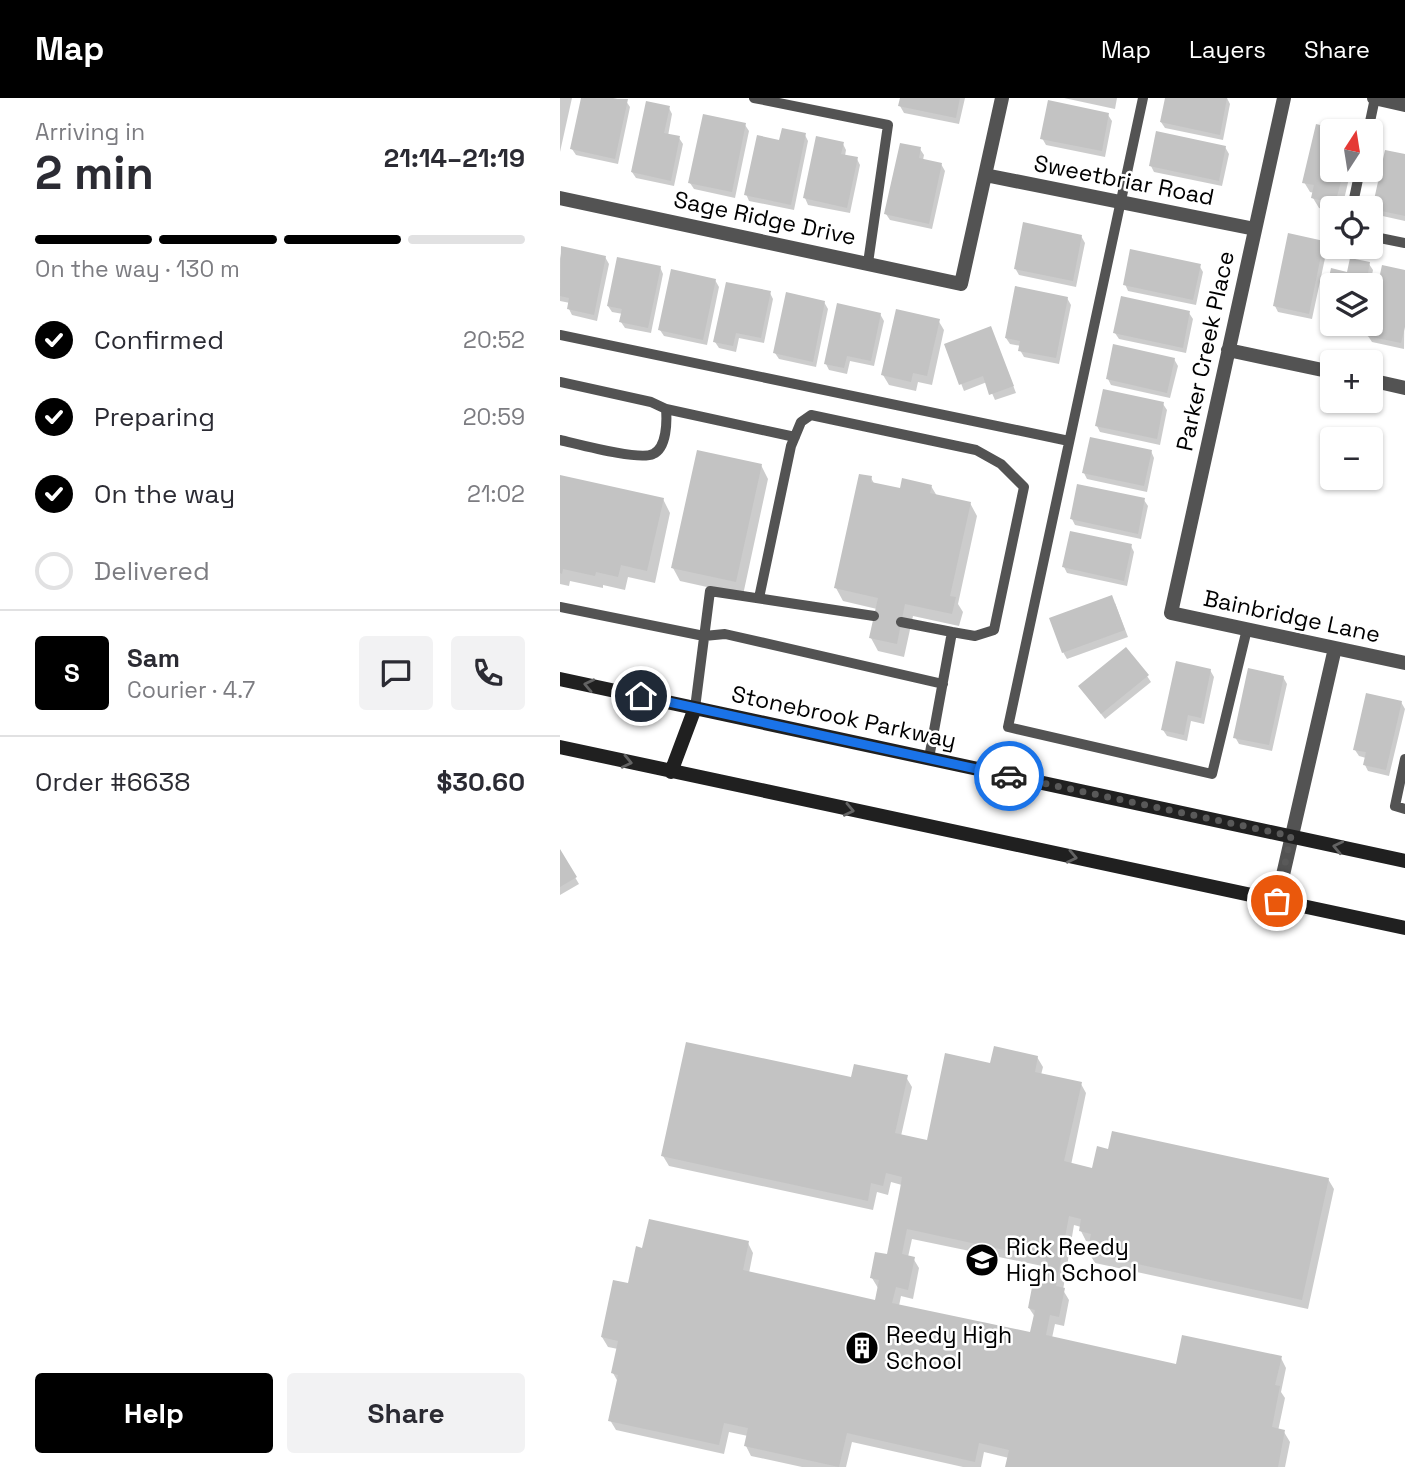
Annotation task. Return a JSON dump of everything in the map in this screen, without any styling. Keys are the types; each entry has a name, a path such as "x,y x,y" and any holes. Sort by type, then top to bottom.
{"main road":[{"name":"Stonebrook Parkway","path":"560,679 1405,861"},
{"path":"671,772 695,708"},
{"path":"560,747 1405,928"}],"street":[{"path":"985,175 1002,98"},
{"name":"Parker Creek Place","path":"1171,613 1284,98"},
{"path":"1374,98 1405,105"},
{"name":"Sage Ridge Drive","path":"561,202 961,284 985,175"},
{"name":"Sweetbriar Road","path":"985,175 1255,229"},
{"path":"1228,350 1320,369"},
{"path":"1383,383 1405,388"},
{"name":"Bainbridge Lane","path":"1171,613 1405,663"},
{"path":"1277,901 1335,648"}],"lane":[{"path":"754,98 888,125 868,263"},
{"path":"1143,98 1008,727 1212,774 1247,629"},
{"path":"1370,119 1374,98"},
{"path":"1383,239 1405,243"},
{"path":"560,335 1069,441"},
{"path":"560,382 651,402 666,409 795,437"},
{"path":"560,440 635,456 653,455 661,448 667,418 666,409"},
{"path":"759,598 791,446 801,422 811,415 976,450 1001,464 1024,487 994,630 975,636 901,622"},
{"path":"695,708 710,591 874,616"},
{"path":"560,607 704,636 725,634 943,684"},
{"path":"929,758 952,632"},
{"path":"1405,759 1395,806 1405,809"}],"building":[{"path":"581,98 628,99 615,159 570,149"},
{"path":"900,98 960,98 956,118 898,106"},
{"path":"1165,98 1227,98 1220,135 1160,122"},
{"path":"1048,100 1109,113 1102,151 1040,139"},
{"path":"646,101 670,106 664,133 680,136 671,181 631,172"},
{"path":"703,114 746,123 732,192 688,183"},
{"path":"1316,124 1320,125 1320,182 1341,182 1337,196 1320,196 1320,200 1311,198 1314,185 1302,183"},
{"path":"782,128 806,133 791,205 744,195 757,135 779,140"},
{"path":"1156,131 1226,146 1219,181 1149,166"},
{"path":"816,136 844,142 841,154 858,157 847,208 803,198"},
{"path":"900,143 921,147 919,158 942,163 929,224 884,214"},
{"path":"1385,150 1405,154 1405,216 1383,211 1383,196 1375,196 1378,182 1383,182"},
{"path":"1023,222 1082,235 1073,281 1014,269"},
{"path":"1288,233 1320,240 1320,259 1309,314 1273,306"},
{"path":"561,246 606,256 594,315 567,309 569,298 560,296"},
{"path":"1130,249 1201,264 1193,300 1123,285"},
{"path":"617,257 661,266 648,328 619,322 622,309 607,306"},
{"path":"1350,259 1370,262 1368,273 1330,273 1331,268 1347,272"},
{"path":"1382,265 1405,270 1405,327 1401,343 1367,336 1383,336 1383,273 1380,273"},
{"path":"671,269 716,279 703,340 658,330"},
{"path":"726,282 771,291 761,338 736,333 733,346 713,342"},
{"path":"1015,286 1068,297 1056,358 1018,351 1020,341 1005,338"},
{"path":"786,292 825,301 813,362 773,353"},
{"path":"1121,296 1190,311 1183,348 1113,333"},
{"path":"837,303 881,313 871,361 847,356 844,368 824,364"},
{"path":"896,309 940,319 927,376 913,373 911,382 881,375"},
{"path":"991,326 1014,386 989,395 983,376 959,385 944,344"},
{"path":"1113,344 1175,358 1167,393 1106,379"},
{"path":"1103,389 1164,402 1157,439 1095,426"},
{"path":"1090,437 1152,450 1144,486 1082,473"},
{"path":"697,450 762,464 736,582 671,568"},
{"path":"859,474 872,476 871,482 900,488 902,478 932,485 930,493 971,502 950,596 956,597 952,614 905,604 897,644 869,638 878,598 834,588"},
{"path":"560,475 664,498 647,571 621,565 618,577 596,572 595,576 563,569 562,574 560,573"},
{"path":"1077,484 1145,498 1138,534 1070,519"},
{"path":"1070,531 1132,544 1124,581 1062,567"},
{"path":"1112,595 1125,630 1062,653 1049,618"},
{"path":"1126,647 1149,675 1101,714 1078,686"},
{"path":"1176,661 1211,669 1201,718 1188,715 1184,735 1161,730"},
{"path":"1248,668 1284,676 1269,745 1233,738"},
{"path":"1366,693 1402,701 1386,770 1363,765 1366,752 1353,750"},
{"path":"560,849 577,877 560,887"},
{"path":"686,1042 851,1077 854,1064 908,1075 895,1133 927,1140 945,1053 990,1063 994,1046 1038,1056 1035,1072 1082,1082 1064,1161 1092,1168 1097,1146 1108,1149 1112,1131 1329,1178 1302,1300 1087,1253 1091,1234 1079,1231 1081,1219 1069,1216 1056,1286 1065,1288 1059,1317 1050,1315 1046,1335 1176,1364 1182,1335 1282,1356 1275,1385 1280,1386 1272,1427 1285,1430 1278,1467 1005,1467 1009,1450 979,1443 975,1462 847,1433 839,1467 744,1446 748,1428 724,1423 719,1445 608,1421 618,1375 611,1373 618,1341 601,1337 613,1280 628,1283 636,1246 642,1248 649,1219 749,1241 743,1270 875,1300 879,1280 870,1278 875,1252 887,1254 902,1177 886,1173 883,1186 871,1183 868,1201 661,1156","holes":["907,1229 1046,1259 1042,1284 1033,1282 1028,1308 1035,1310 1030,1332 892,1303 896,1287 908,1290 915,1257 902,1254"]}],"way so far":[{"path":"1009,776 1291,836 1277,901"}],"place":[{"name":"Rick Reedy High School","path":"982,1260"},
{"name":"Reedy High School","path":"862,1348"}],"route":[{"path":"641,696 1009,776"}]}
